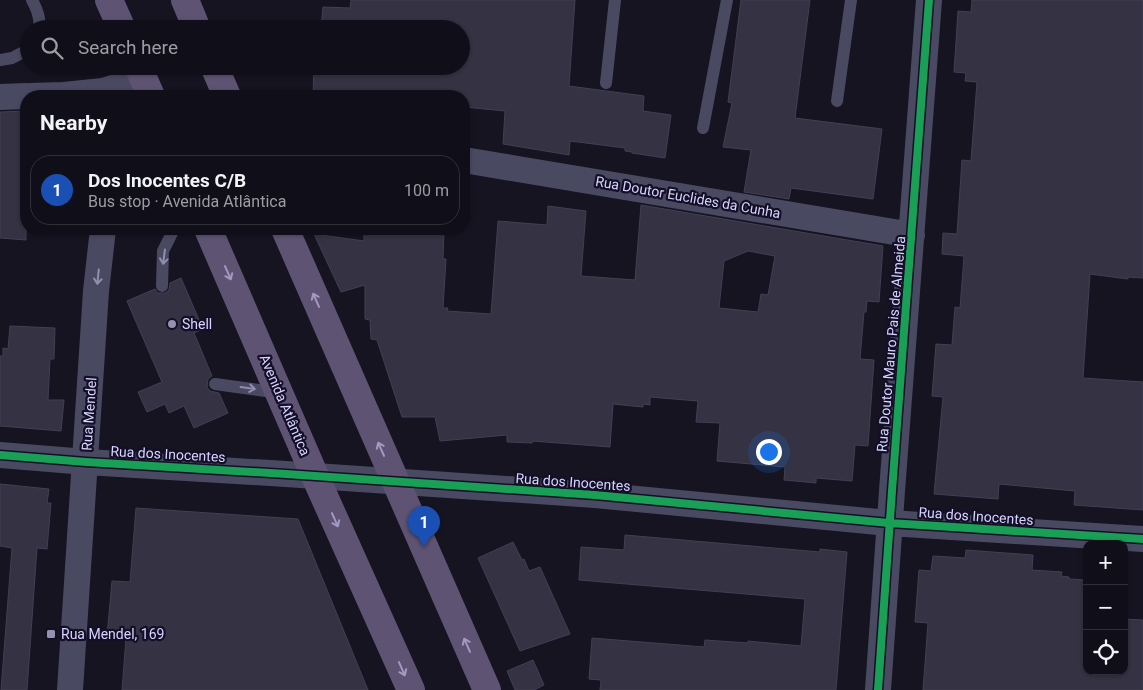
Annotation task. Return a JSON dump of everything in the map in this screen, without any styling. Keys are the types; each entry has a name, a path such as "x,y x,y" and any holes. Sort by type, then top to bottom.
{"main road":[{"path":"109,0 118,20"},
{"path":"185,0 193,20"},
{"path":"218,75 224,90"},
{"name":"Avenida Atlântica","path":"211,235 411,690"},
{"path":"288,235 487,690"}],"street":[{"name":"Rua Doutor Mauro Pais de Almeida","path":"878,690 929,0"},
{"path":"106,90 116,86 145,85"},
{"path":"0,98 20,97"},
{"name":"Rua Doutor Euclides da Cunha","path":"470,161 912,235"},
{"name":"Rua Mendel","path":"70,690 96,291 101,235"},
{"name":"Rua dos Inocentes","path":"0,455 595,495 889,523 1143,539"}],"lane":[{"path":"32,0 39,20"},
{"path":"606,82 615,0"},
{"path":"703,128 727,0"},
{"path":"837,101 850,0"},
{"path":"0,60 12,58 20,54"},
{"path":"162,286 163,252 171,235"},
{"path":"215,384 280,392"}],"building":[{"path":"351,0 575,0 569,86 644,96 643,111 671,115 665,158 632,153 625,151 625,148 570,141 569,155 503,144 505,111 470,108 470,90 313,90 314,75 470,75 470,20 322,20 323,7 350,8"},
{"path":"741,0 810,0 795,118 882,129 873,199 791,188 789,199 744,192 751,150 723,147 732,103 728,102"},
{"path":"972,0 1143,0 1143,278 1128,277 1128,279 1090,274 1083,378 1143,382 1143,510 1074,505 1075,491 999,484 998,499 934,494 943,397 932,396 936,344 952,345 955,307 960,308 964,256 942,254 943,233 957,234 962,160 971,161 977,82 965,81 966,73 954,72 958,11 971,12"},
{"path":"20,111 20,235 26,235 26,240 0,238 0,112"},
{"path":"641,205 883,246 879,302 867,301 866,312 864,312 860,359 874,360 868,446 855,445 852,481 816,478 816,483 784,480 785,467 717,461 720,423 696,422 698,401 650,397 650,405 643,404 643,407 613,404 610,447 533,441 532,443 507,442 507,435 440,441 435,417 402,417 377,340 371,339 370,320 365,319 365,285 341,292 314,235 364,241 364,235 444,235 443,259 446,259 443,308 448,308 447,311 491,314 498,221 547,225 548,206 586,211 581,276 635,280","holes":["748,251 775,256 768,295 761,294 758,312 719,308 724,261"]},
{"path":"181,278 203,329 194,333 212,376 208,379 207,387 210,391 219,393 228,413 194,428 184,406 169,413 165,404 147,412 138,392 162,382 127,301 155,289 158,293 165,293 169,290 170,283"},
{"path":"10,326 55,328 54,359 50,359 48,400 64,400 61,431 0,426 0,356 3,356 3,348 8,349"},
{"path":"0,484 49,489 47,503 51,503 47,549 37,548 27,690 1,690 12,548 0,546"},
{"path":"136,508 298,519 368,690 122,690 126,638 107,636 112,581 130,582"},
{"path":"625,535 820,552 820,549 847,552 836,690 600,690 601,680 589,679 592,638 704,647 705,640 748,643 748,641 801,646 805,599 579,580 581,547 624,550"},
{"path":"513,542 529,571 540,567 570,634 520,651 478,558"},
{"path":"966,550 1033,555 1032,570 1062,572 1061,576 1069,577 1069,579 1083,580 1083,675 1128,675 1128,619 1143,620 1143,690 923,690 928,623 915,622 919,570 931,571 933,556 965,558"},
{"path":"533,660 544,685 534,690 515,690 507,671"}],"cycle path":[{"path":"878,690 929,0"},
{"path":"0,455 595,495 889,523 1143,539"}],"place":[{"name":"Shell","path":"172,324"},
{"name":"Dos Inocentes C/B","path":"424,547"},
{"name":"Rua Mendel, 169","path":"51,634"}]}
